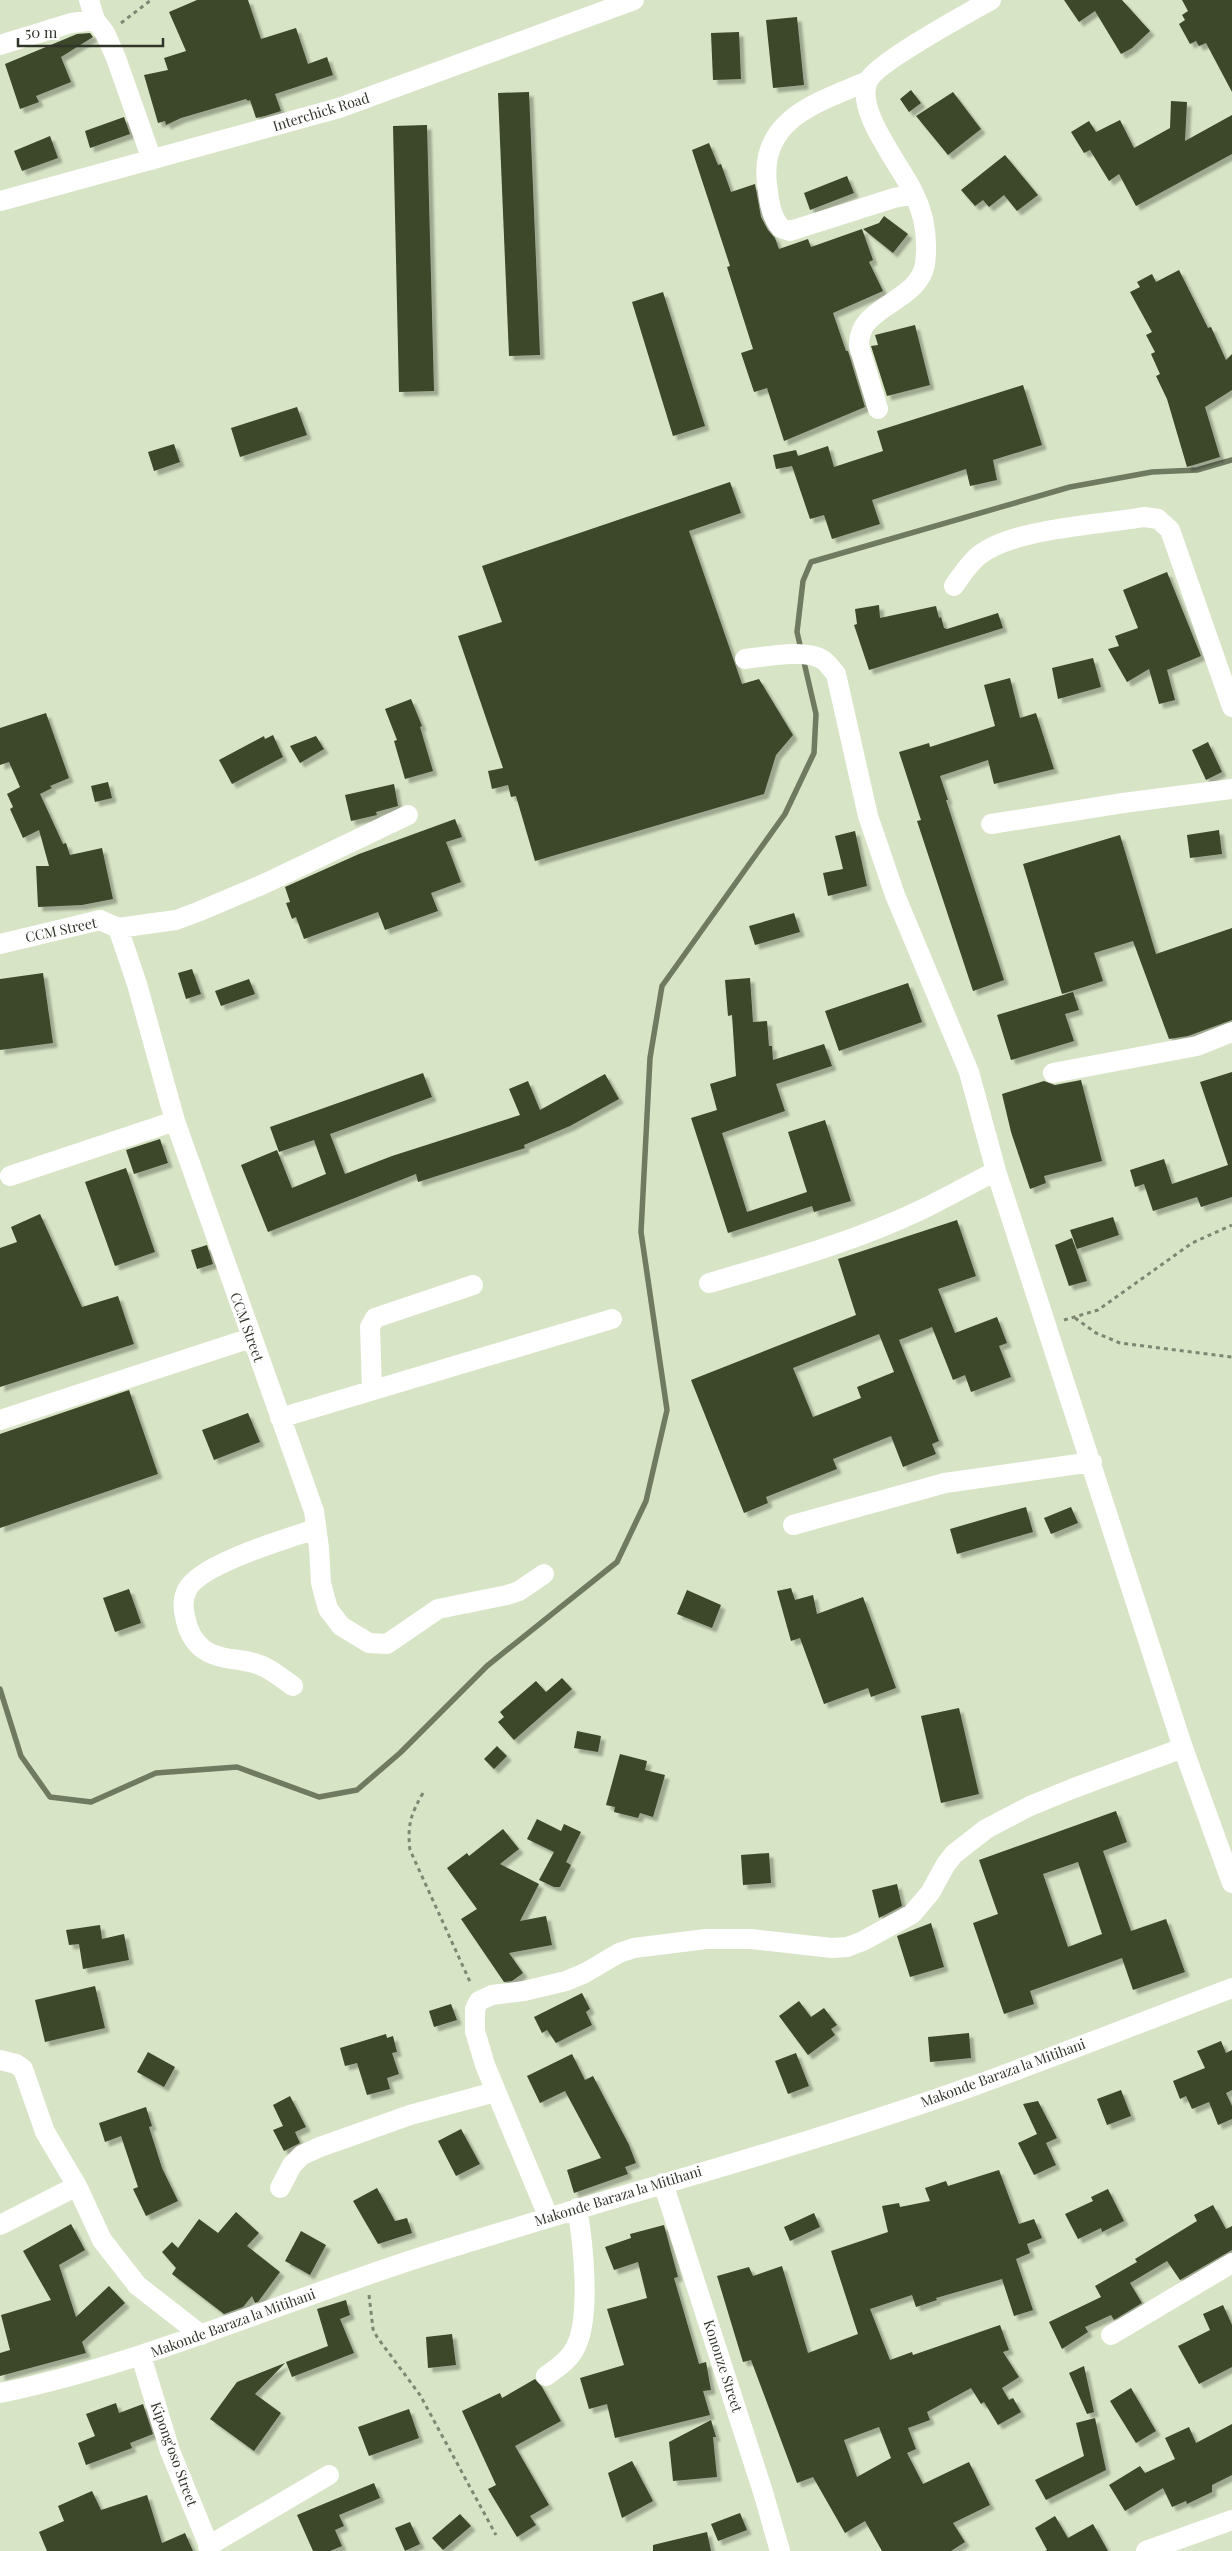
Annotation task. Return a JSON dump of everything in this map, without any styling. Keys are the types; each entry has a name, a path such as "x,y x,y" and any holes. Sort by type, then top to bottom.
{"street":[{"path":"89,0 152,160"},
{"name":"Interchick Road","path":"0,201 339,108 634,0"},
{"path":"914,194 894,198 790,231 781,228 772,212 765,167 769,147 782,126 810,106 868,81 882,65 991,0"},
{"path":"0,45 71,23 100,26"},
{"path":"868,81 865,96 871,117 914,194 922,214 927,247 924,268 916,282 862,326 858,336 859,346 878,410"},
{"path":"954,586 976,558 998,544 1030,534 1144,516 1158,519 1170,530 1232,707"},
{"path":"745,659 801,655 822,659 836,674 868,816 895,895 969,1072 996,1171 1092,1462 1183,1748 1232,1883"},
{"path":"991,824 1123,803 1232,789"},
{"path":"118,928 168,921 200,911 266,883 408,815"},
{"name":"CCM Street","path":"0,944 100,920 118,928 137,984 175,1121 314,1511 321,1583 328,1609 342,1626 369,1644 388,1644 438,1609 507,1595 518,1591 544,1574"},
{"path":"1053,1073 1197,1046 1232,1032"},
{"path":"10,1176 175,1121"},
{"path":"709,1283 782,1262 843,1241 924,1208 996,1171"},
{"path":"372,1390 370,1327 375,1318 474,1285"},
{"path":"280,1418 612,1319"},
{"path":"0,1420 251,1338"},
{"path":"793,1525 945,1483 1092,1462"},
{"path":"293,1686 269,1668 252,1662 216,1656 202,1648 188,1629 183,1607 187,1590 198,1577 220,1564 316,1529"},
{"path":"548,2216 495,2092 475,2031 475,2010 479,2001 492,1995 524,1991 566,1981 585,1973 619,1953 634,1948 706,1940 751,1940 832,1948 847,1947 863,1941 912,1914 930,1894 946,1864 954,1854 986,1828 1074,1788 1183,1748"},
{"name":"Makonde Baraza la Mitihani","path":"0,2393 141,2356 366,2274 548,2216 663,2183 975,2086 1232,1988"},
{"path":"0,2060 16,2064 22,2069 45,2132 77,2186 102,2240 137,2285 201,2335"},
{"path":"280,2188 292,2165 302,2155 410,2115 495,2092"},
{"name":"Kononze Street","path":"663,2183 763,2492 780,2551"},
{"path":"0,2225 77,2186"},
{"path":"546,2376 563,2363 574,2350 580,2334 584,2267 577,2208"},
{"path":"1111,2335 1232,2263"},
{"name":"Kipong'oso Street","path":"141,2356 170,2451 209,2549"},
{"path":"209,2549 329,2475"},
{"path":"1146,2551 1232,2520"}],"path":[{"path":"100,26 152,0"},
{"path":"1046,1324 1098,1310 1192,1243 1232,1225"},
{"path":"1075,1317 1096,1333 1120,1343 1232,1358"},
{"path":"423,1793 411,1814 408,1835 410,1850 427,1891 479,2001"},
{"path":"366,2274 373,2328 420,2395 496,2535"}],"building":[{"path":"197,0 248,0 261,39 296,28 308,64 327,57 333,75 275,94 281,111 265,116 256,118 250,100 246,99 181,118 166,125 165,121 158,123 144,75 168,70 164,58 186,51 169,12"},
{"path":"1064,0 1122,0 1150,31 1132,48 1121,54 1095,11 1079,22"},
{"path":"1182,0 1232,0 1232,92 1206,43 1199,46 1196,41 1190,44 1179,24 1185,20 1182,15 1188,11"},
{"path":"797,17 804,85 773,88 766,20"},
{"path":"739,32 741,79 713,80 711,33"},
{"path":"90,33 93,37 61,57 71,82 36,96 39,102 20,109 5,64 77,34"},
{"path":"911,90 921,103 909,112 900,99"},
{"path":"529,92 540,355 509,356 498,93"},
{"path":"953,92 981,129 948,155 916,116"},
{"path":"1171,101 1187,102 1185,141 1232,115 1232,154 1136,206 1119,174 1109,181 1090,150 1084,153 1071,132 1089,121 1096,132 1120,120 1134,148 1170,128"},
{"path":"124,117 130,134 90,148 85,131"},
{"path":"427,125 434,391 399,392 393,126"},
{"path":"50,136 58,158 22,171 14,151"},
{"path":"709,143 718,165 721,164 731,192 755,184 761,217 775,238 779,249 808,239 811,247 862,229 873,260 869,262 883,291 833,313 846,351 848,351 865,407 784,441 767,388 754,392 741,353 753,349 727,267 730,266 692,150"},
{"path":"1005,155 1038,195 1017,211 1004,195 989,207 983,200 975,206 961,190"},
{"path":"847,176 854,193 810,210 804,193"},
{"path":"884,216 908,234 893,253 863,229 879,223"},
{"path":"1179,270 1208,328 1211,327 1226,360 1232,354 1232,390 1205,407 1220,457 1187,467 1167,399 1156,376 1160,374 1151,354 1155,352 1146,335 1152,332 1130,292 1140,287 1137,282 1152,274 1156,282"},
{"path":"663,292 705,426 673,436 632,302"},
{"path":"915,325 930,385 887,396 871,346 878,345 875,335"},
{"path":"1023,385 1042,445 993,460 997,480 970,486 966,469 872,500 880,524 832,539 824,515 810,519 792,466 776,469 773,455 796,450 798,456 828,446 834,467 883,451 877,431"},
{"path":"297,407 307,435 240,457 231,428"},
{"path":"174,444 180,462 154,471 148,452"},
{"path":"730,482 741,513 689,531 742,684 759,679 793,735 776,755 764,794 535,861 516,796 511,797 508,785 492,789 488,771 503,768 458,636 502,622 482,566"},
{"path":"1167,572 1201,656 1167,670 1175,700 1159,704 1149,669 1127,682 1108,649 1119,646 1115,636 1138,628 1123,590"},
{"path":"879,605 880,618 936,606 939,618 941,617 944,628 947,629 998,613 1003,628 869,670 854,625 857,624 855,609"},
{"path":"1093,658 1101,687 1058,699 1052,668"},
{"path":"1010,678 1020,718 1036,713 1054,769 994,784 988,760 940,776 1004,980 973,991 917,821 921,820 899,752 929,743 930,747 995,726 984,685"},
{"path":"411,699 422,726 420,727 433,771 405,779 394,741 397,740 385,709"},
{"path":"46,713 69,778 50,786 52,788 40,794 63,844 66,843 70,855 102,848 113,899 82,905 38,907 36,866 49,866 39,830 23,838 10,809 13,807 7,794 20,787 9,762 0,765 0,728"},
{"path":"273,735 283,757 232,784 219,760 264,736 265,739"},
{"path":"316,736 324,749 300,763 290,746"},
{"path":"1208,742 1222,772 1206,780 1192,750"},
{"path":"108,782 112,798 95,802 91,786"},
{"path":"394,784 398,806 376,812 377,815 351,821 345,795"},
{"path":"455,819 462,837 446,842 461,882 431,893 438,911 385,930 378,912 304,939 296,917 292,919 286,903 290,902 285,887 359,854"},
{"path":"1219,830 1222,854 1190,858 1187,835"},
{"path":"855,831 867,886 828,896 823,873 843,869 835,836"},
{"path":"1120,835 1156,954 1232,928 1232,1020 1188,1036 1169,1039 1133,941 1094,953 1103,981 1062,994 1023,864"},
{"path":"794,913 800,932 755,945 749,926"},
{"path":"192,969 201,994 186,999 178,973"},
{"path":"43,973 53,1043 0,1050 0,979"},
{"path":"750,978 753,1022 767,1021 769,1046 772,1046 773,1060 824,1044 832,1066 776,1084 785,1111 722,1133 747,1212 807,1192 788,1132 825,1120 851,1201 814,1212 812,1206 728,1233 691,1118 717,1110 710,1084 736,1076 732,1015 728,1016 725,980"},
{"path":"249,979 255,994 221,1006 215,991"},
{"path":"908,983 922,1022 839,1051 825,1011"},
{"path":"1073,992 1079,1010 1065,1014 1074,1041 1011,1060 997,1015"},
{"path":"1232,1072 1232,1197 1201,1207 1197,1197 1153,1211 1144,1184 1135,1187 1130,1170 1164,1159 1172,1184 1228,1165 1200,1082"},
{"path":"423,1073 432,1097 330,1134 345,1174 392,1156 520,1115 509,1089 528,1081 540,1110 605,1074 619,1099 570,1126 524,1145 525,1148 418,1182 416,1174 268,1232 241,1165 277,1150 292,1188 326,1174 314,1140 279,1152 270,1127"},
{"path":"1081,1080 1102,1161 1044,1176 1046,1183 1030,1189 1011,1132 1002,1094 1044,1081 1055,1085"},
{"path":"160,1139 168,1163 134,1174 126,1150"},
{"path":"126,1168 155,1252 115,1266 85,1182"},
{"path":"40,1214 82,1307 118,1296 134,1344 0,1387 0,1248 17,1242 11,1227"},
{"path":"1113,1217 1119,1235 1077,1249 1070,1230"},
{"path":"957,1220 976,1276 938,1289 955,1333 997,1317 1007,1343 999,1346 1011,1377 971,1392 965,1375 953,1380 932,1327 899,1340 939,1441 932,1444 936,1454 903,1467 891,1436 833,1459 837,1469 766,1497 768,1503 744,1513 691,1380 856,1315 838,1259","holes":["879,1334 894,1372 857,1387 861,1398 813,1417 793,1368"]},
{"path":"1072,1238 1087,1281 1069,1286 1055,1245"},
{"path":"207,1245 213,1264 197,1269 191,1250"},
{"path":"129,1390 158,1474 0,1528 0,1434"},
{"path":"248,1413 260,1442 214,1460 202,1430"},
{"path":"1026,1507 1033,1532 957,1554 950,1529"},
{"path":"1071,1507 1078,1523 1051,1534 1044,1518"},
{"path":"791,1588 795,1600 813,1595 817,1614 863,1597 896,1688 871,1697 868,1688 824,1704 800,1638 791,1641 777,1591"},
{"path":"129,1589 141,1623 115,1632 103,1598"},
{"path":"687,1590 721,1605 712,1628 677,1614"},
{"path":"562,1678 572,1689 514,1740 498,1722 504,1717 500,1712 536,1681 546,1692"},
{"path":"959,1708 979,1794 941,1803 921,1716"},
{"path":"577,1731 601,1736 598,1752 574,1748"},
{"path":"497,1746 507,1756 494,1769 484,1759"},
{"path":"620,1754 647,1761 645,1770 665,1775 653,1817 640,1813 638,1818 614,1812 615,1807 606,1805"},
{"path":"1116,1811 1127,1842 1103,1851 1131,1931 1166,1919 1185,1972 1133,1990 1122,1958 1030,1991 1034,2004 1004,2014 973,1923 998,1914 979,1860","holes":["1078,1862 1102,1934 1068,1947 1043,1874"]},
{"path":"537,1819 561,1831 564,1824 581,1832 566,1862 571,1865 560,1887 554,1887 539,1880 554,1852 527,1839"},
{"path":"503,1829 519,1849 500,1864 539,1884 520,1921 546,1916 552,1945 509,1953 523,1973 512,1981 504,1982 461,1919 477,1909 447,1868 467,1853 469,1856"},
{"path":"769,1853 771,1883 743,1885 741,1855"},
{"path":"897,1884 902,1906 879,1918 872,1890"},
{"path":"931,1923 944,1967 910,1977 897,1936"},
{"path":"100,1925 102,1939 124,1934 129,1960 83,1969 79,1944 69,1945 66,1930"},
{"path":"95,1986 105,2028 45,2042 35,2000"},
{"path":"582,1993 590,2009 586,2012 592,2025 556,2043 547,2030 542,2033 534,2017"},
{"path":"799,2001 811,2017 824,2008 837,2025 831,2029 835,2035 808,2055 779,2016"},
{"path":"451,2004 457,2020 434,2027 429,2011"},
{"path":"969,2033 971,2058 930,2062 928,2037"},
{"path":"386,2034 387,2038 393,2036 397,2052 392,2053 399,2074 387,2078 390,2089 367,2095 357,2063 345,2066 340,2048"},
{"path":"1221,2041 1226,2053 1232,2050 1232,2090 1226,2093 1232,2106 1232,2119 1218,2125 1209,2102 1192,2109 1186,2096 1180,2099 1173,2081 1205,2068 1197,2051"},
{"path":"148,2052 175,2067 164,2087 137,2072"},
{"path":"796,2053 809,2086 788,2094 775,2061"},
{"path":"572,2054 585,2080 593,2076 629,2145 636,2163 625,2167 628,2174 574,2193 567,2170 601,2158 565,2091 540,2103 527,2076"},
{"path":"1121,2090 1131,2116 1107,2125 1097,2099"},
{"path":"290,2096 306,2127 295,2132 300,2143 284,2151 273,2130 283,2126 273,2105"},
{"path":"1038,2101 1057,2138 1046,2143 1056,2165 1034,2175 1018,2143 1037,2134 1023,2104"},
{"path":"146,2107 152,2126 149,2127 162,2168 178,2201 146,2216 133,2189 138,2187 121,2136 105,2142 99,2123"},
{"path":"461,2129 480,2164 456,2176 438,2141"},
{"path":"999,2170 1019,2224 1034,2219 1042,2238 1027,2244 1030,2253 1016,2259 1033,2310 1014,2316 1002,2279 936,2298 937,2300 916,2307 912,2295 870,2309 890,2360 912,2352 913,2355 1000,2325 1009,2350 1003,2352 1019,2377 1002,2388 1009,2400 1013,2398 1021,2412 998,2425 984,2402 981,2404 971,2388 927,2412 930,2420 908,2428 916,2449 907,2453 923,2484 969,2462 990,2505 953,2523 965,2542 951,2551 882,2551 865,2521 845,2533 813,2477 797,2483 751,2360 743,2362 717,2276 749,2267 753,2276 782,2266 808,2353 858,2334 831,2251 888,2232 882,2206 899,2203 900,2207 930,2201 925,2188 946,2181 948,2186","holes":["879,2427 891,2458 857,2477 844,2440"]},
{"path":"377,2188 395,2221 407,2218 412,2233 378,2244 353,2201"},
{"path":"1108,2189 1124,2221 1102,2232 1101,2228 1078,2239 1065,2214 1093,2201 1091,2197"},
{"path":"1213,2205 1226,2229 1232,2226 1232,2250 1180,2280 1167,2261 1130,2283 1142,2303 1114,2320 1111,2315 1085,2327 1088,2332 1062,2349 1049,2322 1101,2297 1095,2286 1137,2262 1135,2259 1197,2221 1194,2215"},
{"path":"236,2212 259,2233 247,2246 280,2272 258,2302 255,2303 252,2296 243,2307 224,2314 172,2274 176,2268 162,2252 172,2242 178,2248 199,2219 218,2233"},
{"path":"814,2213 820,2227 790,2241 784,2227"},
{"path":"71,2224 85,2250 59,2265 76,2317 109,2286 125,2303 82,2342 86,2353 0,2376 0,2353 10,2350 1,2315 51,2300 23,2251"},
{"path":"664,2225 678,2277 674,2278 699,2364 706,2362 711,2390 703,2391 710,2415 615,2438 607,2404 589,2409 580,2378 624,2365 607,2309 647,2298 638,2262 614,2270 605,2247 631,2238 630,2234"},
{"path":"301,2231 326,2245 310,2275 285,2261"},
{"path":"346,2300 350,2315 340,2319 354,2353 292,2377 286,2362 328,2346 317,2309"},
{"path":"1223,2305 1232,2325 1232,2367 1199,2384 1178,2346 1210,2330 1203,2314"},
{"path":"452,2334 456,2365 428,2368 426,2337"},
{"path":"285,2363 255,2394 281,2413 254,2451 210,2419 237,2382"},
{"path":"1084,2366 1094,2412 1087,2414 1069,2373"},
{"path":"535,2379 542,2387 561,2421 515,2446 549,2505 530,2516 536,2525 517,2537 488,2489 496,2485 462,2411 500,2393 502,2398"},
{"path":"1131,2388 1156,2431 1136,2443 1110,2401"},
{"path":"116,2403 119,2413 143,2404 153,2434 130,2443 132,2448 86,2465 78,2443 95,2436 86,2414"},
{"path":"409,2409 419,2438 369,2456 358,2427"},
{"path":"1095,2418 1106,2470 1046,2500 1035,2480 1084,2456 1076,2423"},
{"path":"711,2420 716,2437 713,2437 717,2477 673,2481 669,2442"},
{"path":"1232,2424 1232,2475 1212,2485 1212,2492 1187,2504 1186,2501 1172,2507 1163,2488 1125,2511 1109,2485 1140,2466 1145,2473 1175,2459 1165,2438 1189,2427 1196,2443"},
{"path":"632,2461 653,2501 622,2518 608,2473"},
{"path":"374,2483 380,2498 339,2515 344,2526 335,2530 342,2546 330,2551 313,2551 297,2515"},
{"path":"92,2491 101,2510 147,2495 162,2543 185,2533 193,2551 47,2551 39,2532 64,2521 58,2506"},
{"path":"740,2513 747,2530 718,2541 711,2524"},
{"path":"460,2514 471,2526 443,2550 432,2538"},
{"path":"1055,2516 1068,2538 1093,2524 1108,2551 1045,2551 1047,2550 1035,2528"},
{"path":"410,2522 420,2544 405,2551 395,2528"},
{"path":"707,2532 711,2551 653,2551 653,2545"}],"waterway":[{"path":"0,1689 21,1756 50,1797 91,1802 156,1773 237,1767 319,1797 357,1790 400,1753 487,1666 617,1562 646,1501 667,1410 641,1232 650,1058 662,986 785,814 814,753 816,714 797,632 803,581 811,562 1070,487 1152,472 1197,470 1232,460"}]}
